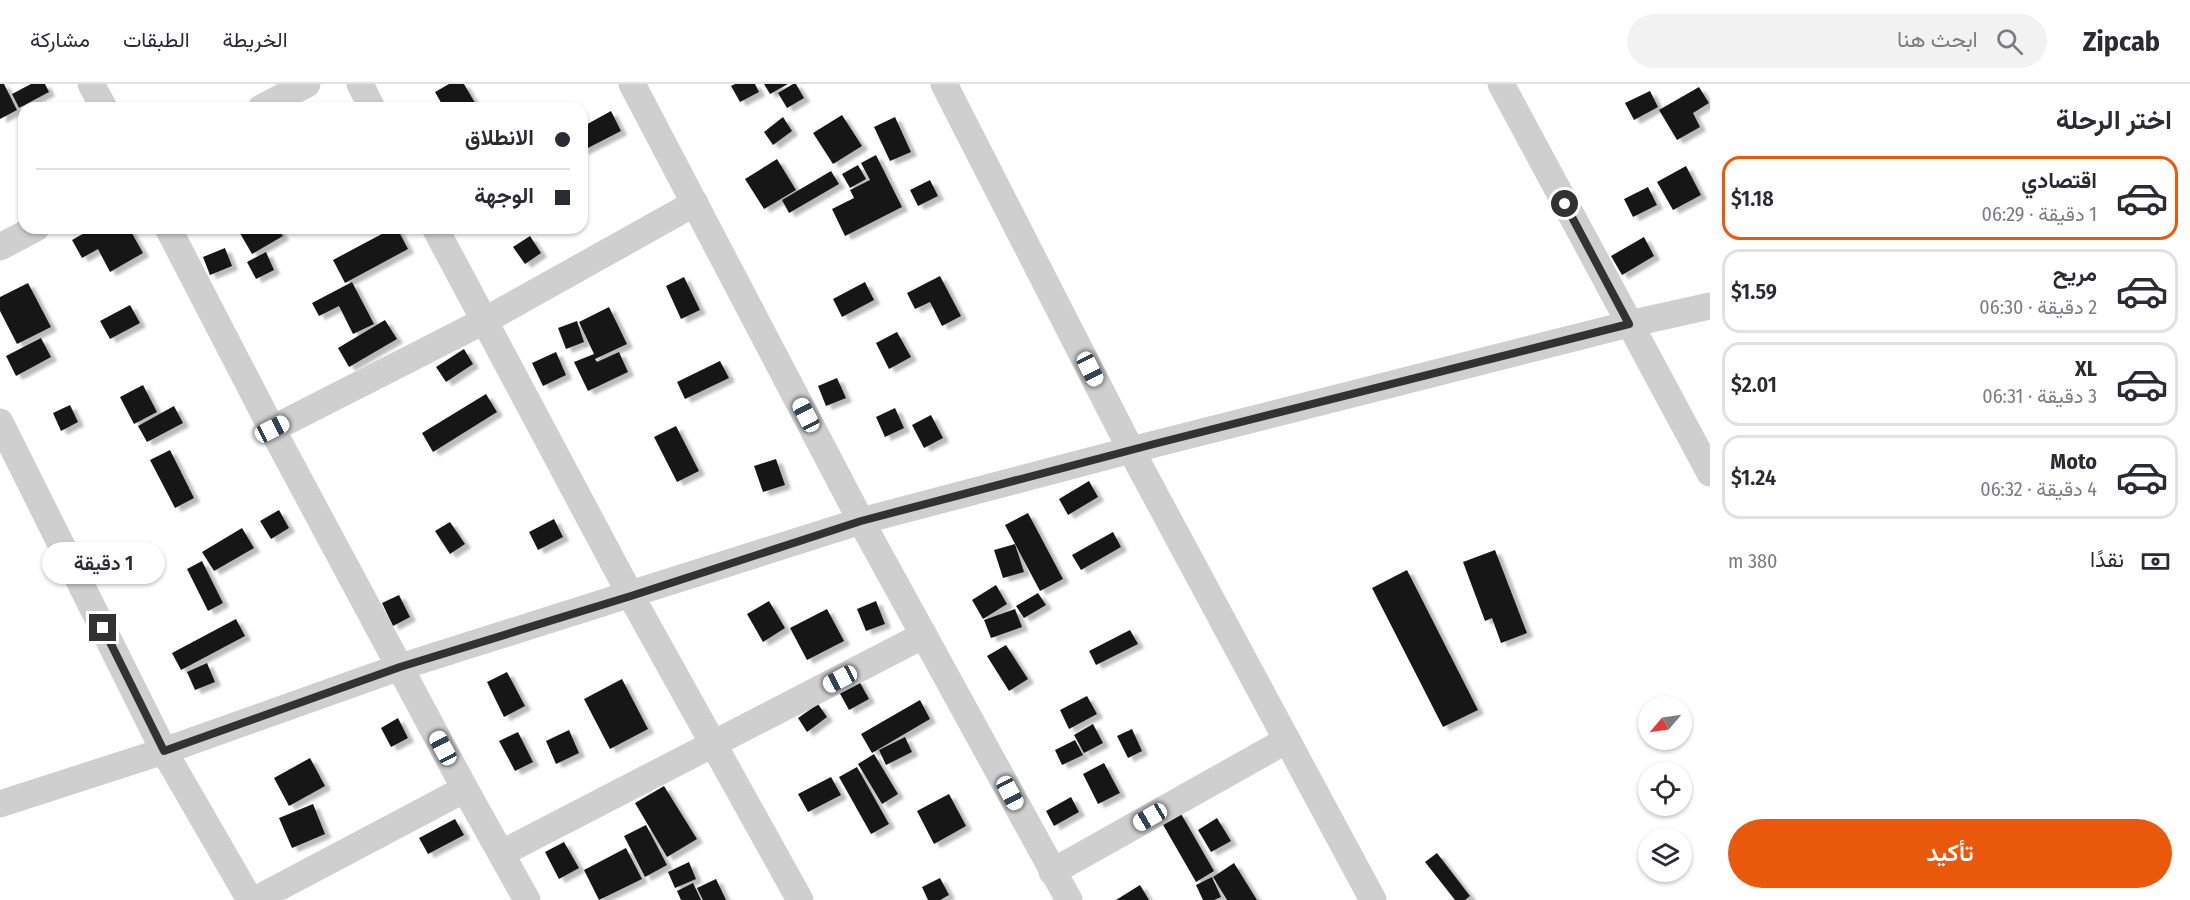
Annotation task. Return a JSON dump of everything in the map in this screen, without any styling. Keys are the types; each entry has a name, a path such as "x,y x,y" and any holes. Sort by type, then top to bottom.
{"street":[{"path":"91,84 101,102"},
{"path":"272,102 307,84"},
{"path":"360,84 369,102"},
{"path":"632,84 861,521 1069,900"},
{"path":"944,84 1131,450 1373,900"},
{"path":"1501,84 1710,473"},
{"path":"272,429 484,321 695,203"},
{"path":"0,247 25,234"},
{"path":"171,234 272,429 527,900"},
{"path":"438,234 631,596 800,900"},
{"path":"0,804 164,751 400,667 631,596 861,521 1131,450 1629,324 1710,306"},
{"path":"0,422 164,751 250,900"},
{"path":"502,853 924,634"},
{"path":"1052,872 1287,740"},
{"path":"255,900 465,789"}],"building":[{"path":"0,84 4,84 17,110 0,119"},
{"path":"31,84 45,84 49,92 30,102 18,102 18,106 12,94"},
{"path":"449,84 464,84 474,102 441,102 435,92"},
{"path":"755,84 759,92 740,102 731,86"},
{"path":"764,84 788,84 770,94"},
{"path":"796,84 804,98 787,108 778,93"},
{"path":"1699,87 1709,103 1693,113 1700,127 1677,140 1659,110"},
{"path":"1650,91 1658,107 1634,120 1625,103"},
{"path":"611,111 621,131 588,148 588,124"},
{"path":"842,115 862,146 833,164 813,133"},
{"path":"783,117 792,131 773,145 764,132"},
{"path":"895,117 911,152 890,161 874,127"},
{"path":"876,155 902,207 845,236 832,209 854,198 850,190 870,180 861,163"},
{"path":"777,159 796,190 764,209 745,179"},
{"path":"858,165 866,179 850,188 842,174"},
{"path":"1686,166 1701,195 1673,210 1657,182"},
{"path":"831,171 839,184 789,213 782,200"},
{"path":"930,180 938,196 918,206 910,190"},
{"path":"1648,187 1657,205 1633,217 1624,199"},
{"path":"82,234 132,234 143,253 110,272 98,249 82,258 72,240"},
{"path":"240,234 282,234 283,236 252,254"},
{"path":"382,234 400,234 408,249 345,283 333,260"},
{"path":"530,236 541,253 525,264 513,247"},
{"path":"1644,237 1654,256 1622,275 1611,256"},
{"path":"225,248 232,266 210,275 203,257"},
{"path":"266,252 274,270 256,279 247,262"},
{"path":"940,276 961,316 942,326 930,302 915,309 907,293"},
{"path":"684,277 700,310 681,319 666,286"},
{"path":"352,282 374,324 353,334 339,306 319,316 312,303"},
{"path":"865,282 874,300 842,317 833,299"},
{"path":"28,283 51,327 17,344 0,311 0,297"},
{"path":"130,305 140,323 110,339 100,321"},
{"path":"609,307 627,344 595,359 597,362 619,352 628,372 588,391 574,362 594,354 579,322"},
{"path":"385,320 397,339 349,367 338,348"},
{"path":"577,321 584,342 566,349 558,328"},
{"path":"897,332 911,357 889,369 876,343"},
{"path":"41,338 51,357 16,376 6,356"},
{"path":"464,349 473,364 446,382 436,367"},
{"path":"556,352 566,375 543,386 532,363"},
{"path":"720,361 729,378 685,399 677,382"},
{"path":"837,378 846,398 826,406 818,386"},
{"path":"143,385 157,412 134,424 120,397"},
{"path":"486,394 497,412 433,452 422,433"},
{"path":"70,405 78,422 61,431 53,413"},
{"path":"174,406 183,423 147,442 138,426"},
{"path":"895,408 904,428 885,437 876,417"},
{"path":"931,415 943,438 924,448 912,425"},
{"path":"676,426 699,471 677,482 654,437"},
{"path":"170,450 194,498 175,508 150,460"},
{"path":"776,459 785,485 763,492 754,466"},
{"path":"1089,481 1098,497 1068,515 1059,499"},
{"path":"279,510 289,528 271,539 260,521"},
{"path":"1028,513 1063,579 1040,591 1005,525"},
{"path":"554,519 563,537 538,550 529,532"},
{"path":"450,522 465,544 450,554 435,531"},
{"path":"242,528 254,548 214,571 202,552"},
{"path":"1113,532 1121,547 1081,570 1072,555"},
{"path":"1015,544 1024,572 1003,578 994,550"},
{"path":"1495,550 1527,633 1501,643 1492,618 1485,621 1463,562"},
{"path":"202,561 223,603 208,611 187,569"},
{"path":"1407,570 1478,710 1443,727 1372,588"},
{"path":"996,585 1007,604 983,619 972,600"},
{"path":"1038,593 1046,605 1024,618 1016,606"},
{"path":"399,595 410,617 393,626 382,603"},
{"path":"769,601 785,628 763,642 747,614"},
{"path":"876,601 885,624 866,631 857,609"},
{"path":"827,609 844,641 807,660 790,628"},
{"path":"1015,609 1022,627 991,638 984,620"},
{"path":"236,619 245,636 181,670 172,653"},
{"path":"1130,630 1138,644 1096,665 1089,651"},
{"path":"1006,645 1028,679 1009,691 987,656"},
{"path":"207,663 215,682 195,690 187,672"},
{"path":"507,672 525,706 504,717 487,682"},
{"path":"622,679 648,729 610,749 584,699"},
{"path":"858,679 869,699 849,710 838,690"},
{"path":"1087,696 1097,714 1069,729 1060,710"},
{"path":"920,700 930,719 872,753 861,734"},
{"path":"818,704 827,717 807,732 798,718"},
{"path":"398,718 408,738 391,747 381,728"},
{"path":"1093,724 1103,743 1084,753 1074,735"},
{"path":"1132,729 1142,751 1128,758 1117,736"},
{"path":"569,730 579,753 556,764 546,741"},
{"path":"518,732 533,762 515,771 499,741"},
{"path":"905,737 912,752 886,765 879,750"},
{"path":"1075,740 1083,755 1062,765 1055,750"},
{"path":"874,754 898,794 882,804 858,764"},
{"path":"310,758 325,786 289,806 274,778"},
{"path":"1104,763 1120,793 1098,804 1083,774"},
{"path":"857,767 889,824 871,834 839,777"},
{"path":"831,777 841,795 808,812 798,794"},
{"path":"664,786 697,839 667,857 635,803"},
{"path":"949,794 966,826 934,844 917,811"},
{"path":"1071,797 1079,812 1054,826 1046,811"},
{"path":"313,804 325,834 292,848 279,818"},
{"path":"1180,812 1214,871 1196,882 1162,823"},
{"path":"1217,818 1231,841 1211,852 1198,830"},
{"path":"455,819 464,835 428,854 419,838"},
{"path":"646,825 667,865 645,877 624,836"},
{"path":"564,842 579,868 559,879 545,852"},
{"path":"626,848 642,879 599,900 584,870"},
{"path":"1437,853 1470,896 1465,900 1455,900 1425,862"},
{"path":"689,862 696,879 675,888 668,872"},
{"path":"1234,863 1257,900 1227,900 1213,877"},
{"path":"1212,877 1221,897 1214,900 1203,900 1196,885"},
{"path":"940,878 949,895 940,900 928,900 922,887"},
{"path":"716,879 726,900 703,900 697,888"},
{"path":"693,883 701,900 681,900 677,891"},
{"path":"1140,885 1149,900 1116,900"}],"route":[{"path":"103,628 164,751 400,667 631,596 861,521 1629,324 1565,204"}]}
